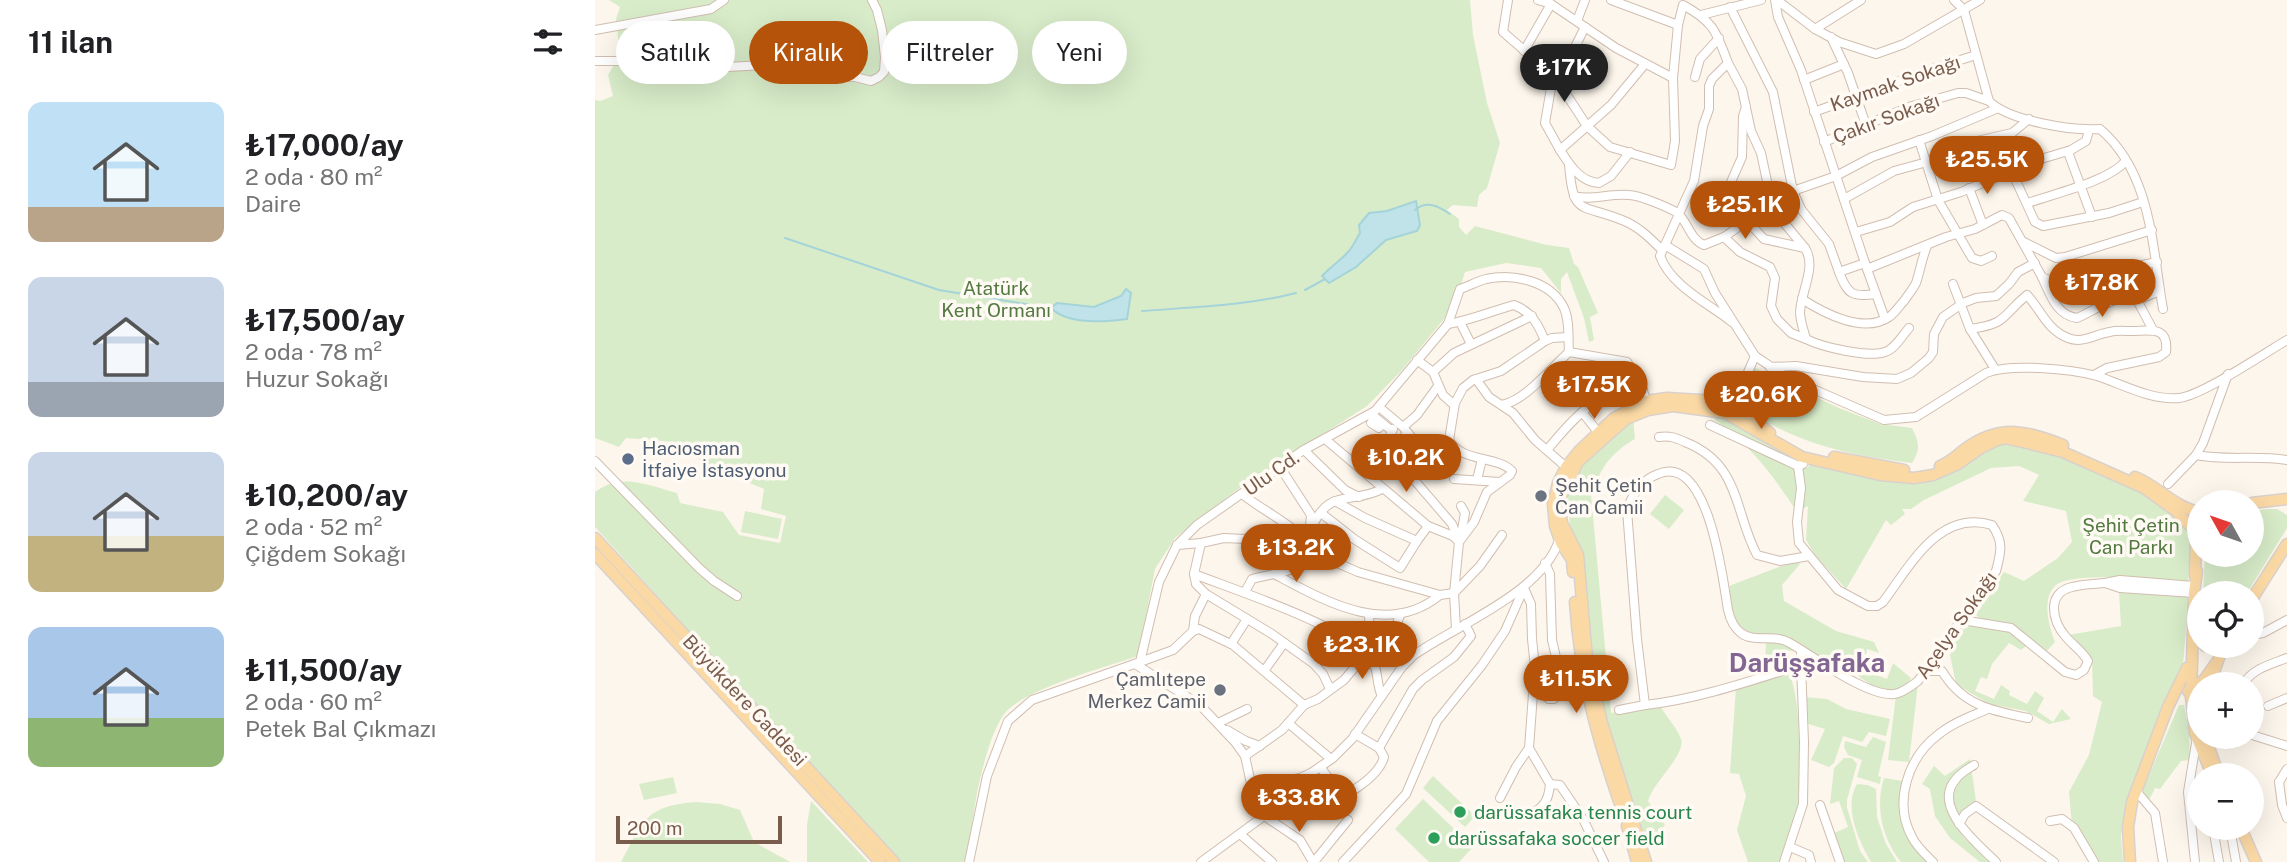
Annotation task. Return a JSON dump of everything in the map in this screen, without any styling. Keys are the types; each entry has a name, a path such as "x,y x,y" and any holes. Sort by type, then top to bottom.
{"main road":[{"path":"1637,862 1584,686 1572,560 1553,503 1566,467 1598,432 1644,395 1685,398 1731,409 1802,456 1880,475 1914,478 1933,475 2005,438 2056,449 2144,488 2176,511 2196,533 2194,581"},
{"path":"1646,862 1602,723 1587,658 1578,555 1565,544 1561,497 1578,462 1626,419 1659,407 1731,409"},
{"path":"1802,456 1913,471 1945,464 1986,435 2006,431 2020,432 2059,444 2163,486 2170,498 2187,508"},
{"path":"2265,502 2287,499"},
{"path":"2265,504 2287,509"},
{"path":"2271,570 2287,535"},
{"name":"Büyükdere Caddesi","path":"595,538 639,594 880,862"},
{"path":"2264,581 2287,544"},
{"name":"Büyükdere Caddesi","path":"595,554 616,577 639,594 894,862"},
{"path":"2130,862 2129,814 2190,658"},
{"path":"2213,672 2218,658"},
{"path":"2210,672 2216,663"},
{"path":"2167,712 2175,700 2187,692"},
{"path":"2175,700 2187,704"},
{"path":"2201,750 2207,763"},
{"path":"2239,840 2249,862"},
{"path":"2246,840 2256,862"}],"street":[{"path":"595,30 711,9 724,0"},
{"path":"595,61 665,61 728,67 781,64 824,75 871,81 884,72 885,57 882,30 872,0"},
{"path":"1508,0 1503,32 1556,79 1587,126 1610,147 1671,165 1675,141 1673,78 1683,2 1713,27 1742,89 1751,131 1761,153 1776,213 1809,255 1810,268 1800,316 1806,339"},
{"path":"1538,0 1551,4 1644,64 1673,78"},
{"path":"1577,21 1585,0"},
{"path":"1611,0 1678,24"},
{"path":"1701,15 1761,0"},
{"path":"1776,0 1815,29 1876,54 1904,44 1980,0"},
{"path":"1776,0 1778,17 1804,80 1885,319"},
{"path":"1815,29 1861,0"},
{"path":"1954,0 1965,10 1989,102 1996,109 2029,119 2089,130 2100,129 2126,161 2152,230 2163,309"},
{"path":"1524,51 1551,4"},
{"path":"1731,7 1773,92 1797,203 1829,244 1846,288 1861,296 1876,294"},
{"path":"1585,27 1551,88 1545,123 1569,163 1587,180 1599,183 1611,176 1630,152"},
{"path":"1831,37 1844,64 1866,125"},
{"path":"1695,77 1700,59 1719,38"},
{"name":"Kaymak Sokağı","path":"1814,112 1976,55"},
{"path":"1728,63 1712,79 1709,86 1709,109 1703,126 1693,181 1660,256 1663,265 1679,282 1734,324"},
{"path":"1560,150 1611,105 1644,64"},
{"path":"1804,80 1844,64"},
{"name":"Çakır Sokağı","path":"1824,142 1912,106 1958,93 1966,93 1989,102"},
{"path":"1747,104 1743,116 1742,157 1731,182 1731,193 1738,211 1764,239 1805,248"},
{"path":"1771,200 1836,176 1872,157 1996,109"},
{"path":"1844,198 1859,192 1882,176 1958,152 1977,141 2012,133 2029,119"},
{"path":"1856,232 1890,222 1913,207 2067,152 2085,141 2089,130"},
{"path":"1919,140 1938,200 1972,258 1981,261 1992,256"},
{"path":"2067,152 2092,217"},
{"path":"2028,203 2109,174 2126,161"},
{"path":"1569,163 1571,191 1585,208 1623,220 1663,247 1704,269 1755,356 1788,378 1884,420 1916,417 1995,369 2022,366 2094,375 2142,393 2177,398 2195,394 2287,340"},
{"path":"2011,170 2035,222 2043,226 2092,217 2143,202"},
{"path":"1969,188 1983,225"},
{"path":"1574,196 1587,200 1632,194 1678,213 1687,230 1698,243 1704,245 1724,237 1747,221"},
{"path":"1839,272 1927,246 2003,215 2009,218 2024,242 2060,311 2072,317 2077,318 2115,300 2128,297 2137,300 2160,291"},
{"path":"2024,242 2056,258 2152,230"},
{"path":"1724,237 1740,252 1770,267 1775,278 1771,306 1777,319 1791,332 1822,346 1881,353 1895,345 1909,328"},
{"path":"1802,299 1842,319 1866,324 1885,319 1892,316 1916,282 1927,246"},
{"path":"2042,277 2053,282 2074,284 2114,271 2157,262"},
{"path":"1770,367 1796,366 1863,377 1897,379 1911,373 1930,358 1937,326 1943,317 1976,298 1996,296 2009,285 2018,272 2035,263"},
{"name":"Ulu Cd.","path":"1138,663 1159,582 1177,545 1198,525 1304,450 1375,411 1448,324 1460,289 1487,279 1513,278 1545,286 1563,307 1568,320 1569,352"},
{"path":"1953,284 1970,329 1995,369"},
{"path":"1970,329 1996,324 2027,295 2053,330 2071,340 2090,339 2114,331 2153,330"},
{"path":"2094,375 2108,368 2159,357 2166,352 2164,337 2153,330 2137,300"},
{"path":"1448,324 1514,305 1532,316 1545,341"},
{"path":"1433,372 1454,353 1532,316"},
{"path":"1460,322 1471,344"},
{"path":"1459,542 1474,522 1487,492 1512,473 1511,468 1451,445 1449,440 1454,405 1463,388 1476,379 1501,371 1545,341 1568,337"},
{"path":"1502,405 1524,397 1569,352 1627,362 1644,395"},
{"path":"1731,409 1755,356"},
{"path":"1417,360 1433,372 1443,395 1454,405"},
{"path":"2163,486 2196,455 2203,443 2228,374"},
{"path":"1476,379 1489,397 1513,414 1566,467"},
{"path":"1392,431 1403,428 1417,415 1438,386"},
{"path":"1547,450 1582,412 1601,398 1621,390 1644,395"},
{"path":"1379,407 1417,444"},
{"path":"1582,412 1598,432"},
{"path":"1389,415 1383,423 1392,431"},
{"path":"1710,425 1802,456"},
{"path":"1392,431 1385,449 1395,453 1403,428"},
{"path":"1659,437 1667,435 1696,446 1725,472 1739,499 1757,555 1780,561 1809,556"},
{"path":"1325,439 1427,526 1453,536 1459,542"},
{"path":"1449,440 1417,444 1409,454 1407,463 1410,475 1452,524 1459,542"},
{"path":"1304,450 1345,490 1359,497"},
{"path":"1396,450 1409,454"},
{"path":"2196,455 2210,458 2268,457 2287,460"},
{"name":"Açelya Sokağı","path":"1645,705 1627,510 1637,490 1649,478 1661,472 1677,473 1687,480 1706,510 1713,530 1731,622 1741,634 1780,639 1879,692 1895,694 1907,689 1926,671 1996,571 2002,549 2001,537 1992,525 1968,521 1938,534 1925,546 1877,606 1862,604 1838,590 1799,543 1797,522 1802,456"},
{"path":"1477,480 1482,459"},
{"path":"595,461 699,568 737,596"},
{"path":"1280,467 1311,515 1306,542"},
{"path":"1454,480 1501,482"},
{"path":"1306,542 1321,513 1335,501 1369,496 1382,489"},
{"path":"1242,494 1299,533 1306,542 1346,567 1440,595 1454,593 1480,566 1502,535"},
{"path":"1335,501 1365,519 1417,541"},
{"path":"1456,629 1454,593 1465,513 1461,506"},
{"path":"1321,513 1353,539 1400,568"},
{"path":"1392,580 1427,526"},
{"path":"1177,545 1237,537 1306,542"},
{"path":"1201,543 1194,574 1196,584 1206,594 1314,664 1323,674 1330,689"},
{"path":"1343,862 1406,794 1437,721 1482,665 1505,631 1524,588 1565,544"},
{"path":"1547,561 1565,544"},
{"path":"1245,592 1252,579 1276,575 1305,565 1319,551"},
{"path":"1537,686 1549,699 1554,699 1560,692 1560,669 1552,640 1550,574 1547,561"},
{"path":"1194,574 1245,592 1339,634 1363,650 1374,664 1382,696"},
{"path":"1276,575 1330,604 1369,614 1401,613 1426,606 1440,595"},
{"path":"1962,620 2011,628 2065,672 2076,675 2084,670 2088,662 2083,652 2065,636 2056,622 2054,604 2058,594 2069,587 2120,580 2187,585"},
{"path":"1201,862 1264,816 1277,787 1286,781 1300,778 1331,759 1356,734 1402,667 1414,655 1524,588"},
{"path":"1500,798 1516,766 1529,748 1533,694 1537,686 1531,604 1524,588"},
{"path":"1193,631 1195,616 1206,594"},
{"path":"1370,639 1387,636 1397,624 1401,613"},
{"path":"1245,756 1288,723 1304,705 1318,699 1344,680 1355,667 1370,639 1369,614"},
{"path":"1231,644 1247,619"},
{"path":"2264,632 2287,620"},
{"path":"1379,748 1413,689 1454,657 1471,636 1465,624"},
{"path":"969,862 987,776 1008,721 1032,700 1173,650 1193,631 1199,629 1231,644 1304,705"},
{"path":"1264,670 1284,643"},
{"path":"1784,862 1803,804 1801,651"},
{"path":"1938,654 1942,671 1951,686 1960,694 1988,709 2028,718"},
{"path":"2255,672 2287,658"},
{"path":"1138,663 1177,689 1220,724 1246,741 1260,746"},
{"path":"1619,710 1664,703 1801,666"},
{"path":"1926,671 1942,671"},
{"path":"2267,706 2287,698"},
{"path":"1220,724 1247,709"},
{"path":"1933,862 1912,837 1903,811 1906,782 1917,755 1936,737 1988,709"},
{"path":"1288,723 1331,759"},
{"path":"1220,724 1245,756 1255,807 1300,840 1313,862 1348,820"},
{"path":"1271,801 1300,819 1350,791 1378,771 1384,757 1379,748 1356,734"},
{"path":"2264,739 2287,746"},
{"path":"1529,748 1550,783 1545,803 1534,812"},
{"path":"2193,763 2201,750"},
{"path":"1974,765 1956,778 1948,791 1949,805 1959,824 1996,862"},
{"path":"1320,766 1331,781 1324,789 1328,803"},
{"path":"2287,769 2279,782 2287,818"},
{"path":"2279,782 2287,797"},
{"path":"1550,783 1560,785 1583,818 1604,862"},
{"path":"2136,791 2155,813 2164,862"},
{"path":"1821,805 1840,862"},
{"path":"1959,824 1965,814 1976,806 2054,862"},
{"path":"2050,821 2066,820 2080,836 2094,862"},
{"path":"1240,834 1272,862"},
{"path":"2193,840 2196,862"},
{"path":"2215,840 2219,862"},
{"path":"2232,840 2236,862"},
{"path":"1790,847 1809,855 1811,862"}],"green space":[{"name":"Atatürk Kent Ormanı","path":"609,0 1470,0 1473,35 1487,103 1500,143 1487,188 1479,195 1477,207 1453,205 1447,210 1459,219 1459,227 1466,235 1475,226 1569,248 1598,313 1590,317 1594,340 1589,342 1584,318 1567,272 1561,279 1561,293 1541,268 1506,263 1465,272 1444,319 1402,370 1367,406 1242,486 1175,538 1155,569 1138,656 1044,689 1011,707 1002,717 990,742 982,770 964,862 898,862 595,527 595,492 605,486 625,481 677,493 680,503 723,512 739,535 780,543 786,516 761,509 764,489 707,465 675,442 626,438 619,447 595,438 595,100 613,96 608,75 616,62 616,84 735,84 735,21 616,21 620,7"},
{"path":"1755,368 1839,408 1880,424 1912,428 1918,446 1912,463 1875,458 1821,445 1755,417 1749,412 1745,400"},
{"name":"Şehit Çetin Can Parkı","path":"1719,414 1789,452 1796,471 1808,467 1814,461 1918,482 1997,444 2018,442 2054,450 2148,493 2187,527 2188,581 2099,577 2080,578 2056,585 2051,591 2048,605 2055,642 2047,651 2012,624 1980,619 1975,614 2004,572 2024,581 2058,558 2072,542 2066,511 2023,501 2039,475 2019,466 1991,468 1911,509 1902,509 1905,514 1891,525 1886,520 1846,589 1816,556 1806,540 1808,506 1797,512 1760,462 1714,419"},
{"path":"1633,417 1635,439 1607,462 1591,494 1611,713 1660,706 1681,739 1679,753 1648,801 1665,825 1645,848 1624,795 1591,659 1570,527 1568,496 1581,463"},
{"path":"1665,495 1684,510 1669,529 1650,514"},
{"path":"2265,509 2277,509 2287,515 2287,528 2265,564"},
{"path":"745,511 782,519 778,539 741,532"},
{"path":"1797,560 1800,564 1782,585 1784,601 1836,631 1874,642 1879,653 1867,649 1863,670 1887,679 1893,663 1911,678 1906,684 1897,689 1883,690 1837,664 1798,651 1780,652 1782,665 1765,672 1766,641 1736,621 1729,586"},
{"path":"2204,567 2263,567 2254,581 2204,581"},
{"path":"2119,592 2187,597 2183,664 2128,795 2121,836 2123,862 2091,862 2072,827 2069,792 2089,755 2102,702 2093,696 2092,659 2068,635 2121,626"},
{"path":"1973,624 2005,630 2026,646 2021,650 2009,643 1992,664 1987,679 1981,677 1975,691 1994,699 2001,685 2010,691 2009,695 2027,704 2035,691 2044,698 2037,711 2053,722 2062,709 2071,719 2049,724 2026,711 1989,704 1956,684 1950,655 1959,632"},
{"path":"1788,673 1796,698 1799,736 1799,792 1795,819 1781,862 1748,862 1737,830 1746,796 1739,774 1730,773 1736,687"},
{"path":"1918,684 1909,762 1888,760 1896,695"},
{"path":"1804,697 1827,699 1846,709 1890,719 1886,736 1869,732 1862,742 1843,736 1834,763 1829,767 1811,760 1825,729 1805,723"},
{"path":"2179,705 2184,705 2189,760 2181,761 2160,789 2155,788 2149,800 2141,794"},
{"path":"1873,737 1886,742 1878,776 1881,777 1880,784 1857,777 1862,760 1848,755 1844,747 1845,741 1866,747"},
{"path":"1844,758 1852,758 1857,764 1847,808 1860,851 1868,862 1842,862 1832,834 1848,827 1839,801 1830,804 1834,768"},
{"path":"1970,759 1976,801 1954,820 1964,838 1991,862 1980,862 1950,838 1935,816 1930,789 1922,784 1934,766 1945,776"},
{"path":"1433,776 1475,816 1465,827 1423,788"},
{"path":"673,777 677,793 644,800 639,784"},
{"path":"1884,778 1903,781 1901,810 1927,862 1901,862 1894,853 1885,833 1880,811"},
{"path":"1857,784 1876,789 1877,817 1886,844 1897,862 1871,862 1866,854 1852,813 1853,793"},
{"name":"darüssafaka soccer field","path":"1423,799 1473,847 1459,862 1429,862 1395,829"},
{"path":"811,801 868,862 807,862 807,825"},
{"path":"696,802 720,804 740,810 754,842 790,862 621,862 635,835 648,818 666,807"}],"water":[{"path":"1416,201 1420,225 1417,231 1386,240 1356,267 1329,283 1322,276 1350,250 1360,233 1359,225 1369,213 1387,211"},
{"path":"1126,289 1131,293 1127,319 1077,320 1051,308 1057,303 1094,307 1121,296"}],"waterway":[{"path":"1415,210 1424,205 1433,205 1450,214"},
{"path":"785,238 939,290 1050,308"},
{"path":"1305,290 1325,279"},
{"path":"1142,311 1239,303 1296,293"}],"place":[{"name":"Hacıosman İtfaiye İstasyonu","path":"628,459"},
{"name":"Şehit Çetin Can Camii","path":"1541,496"},
{"name":"Çamlıtepe Merkez Camii","path":"1220,690"},
{"name":"darüssafaka tennis court","path":"1460,812"},
{"name":"darüssafaka soccer field","path":"1434,838"}],"district":[{"name":"Darüşşafaka","path":"1807,663"}]}
